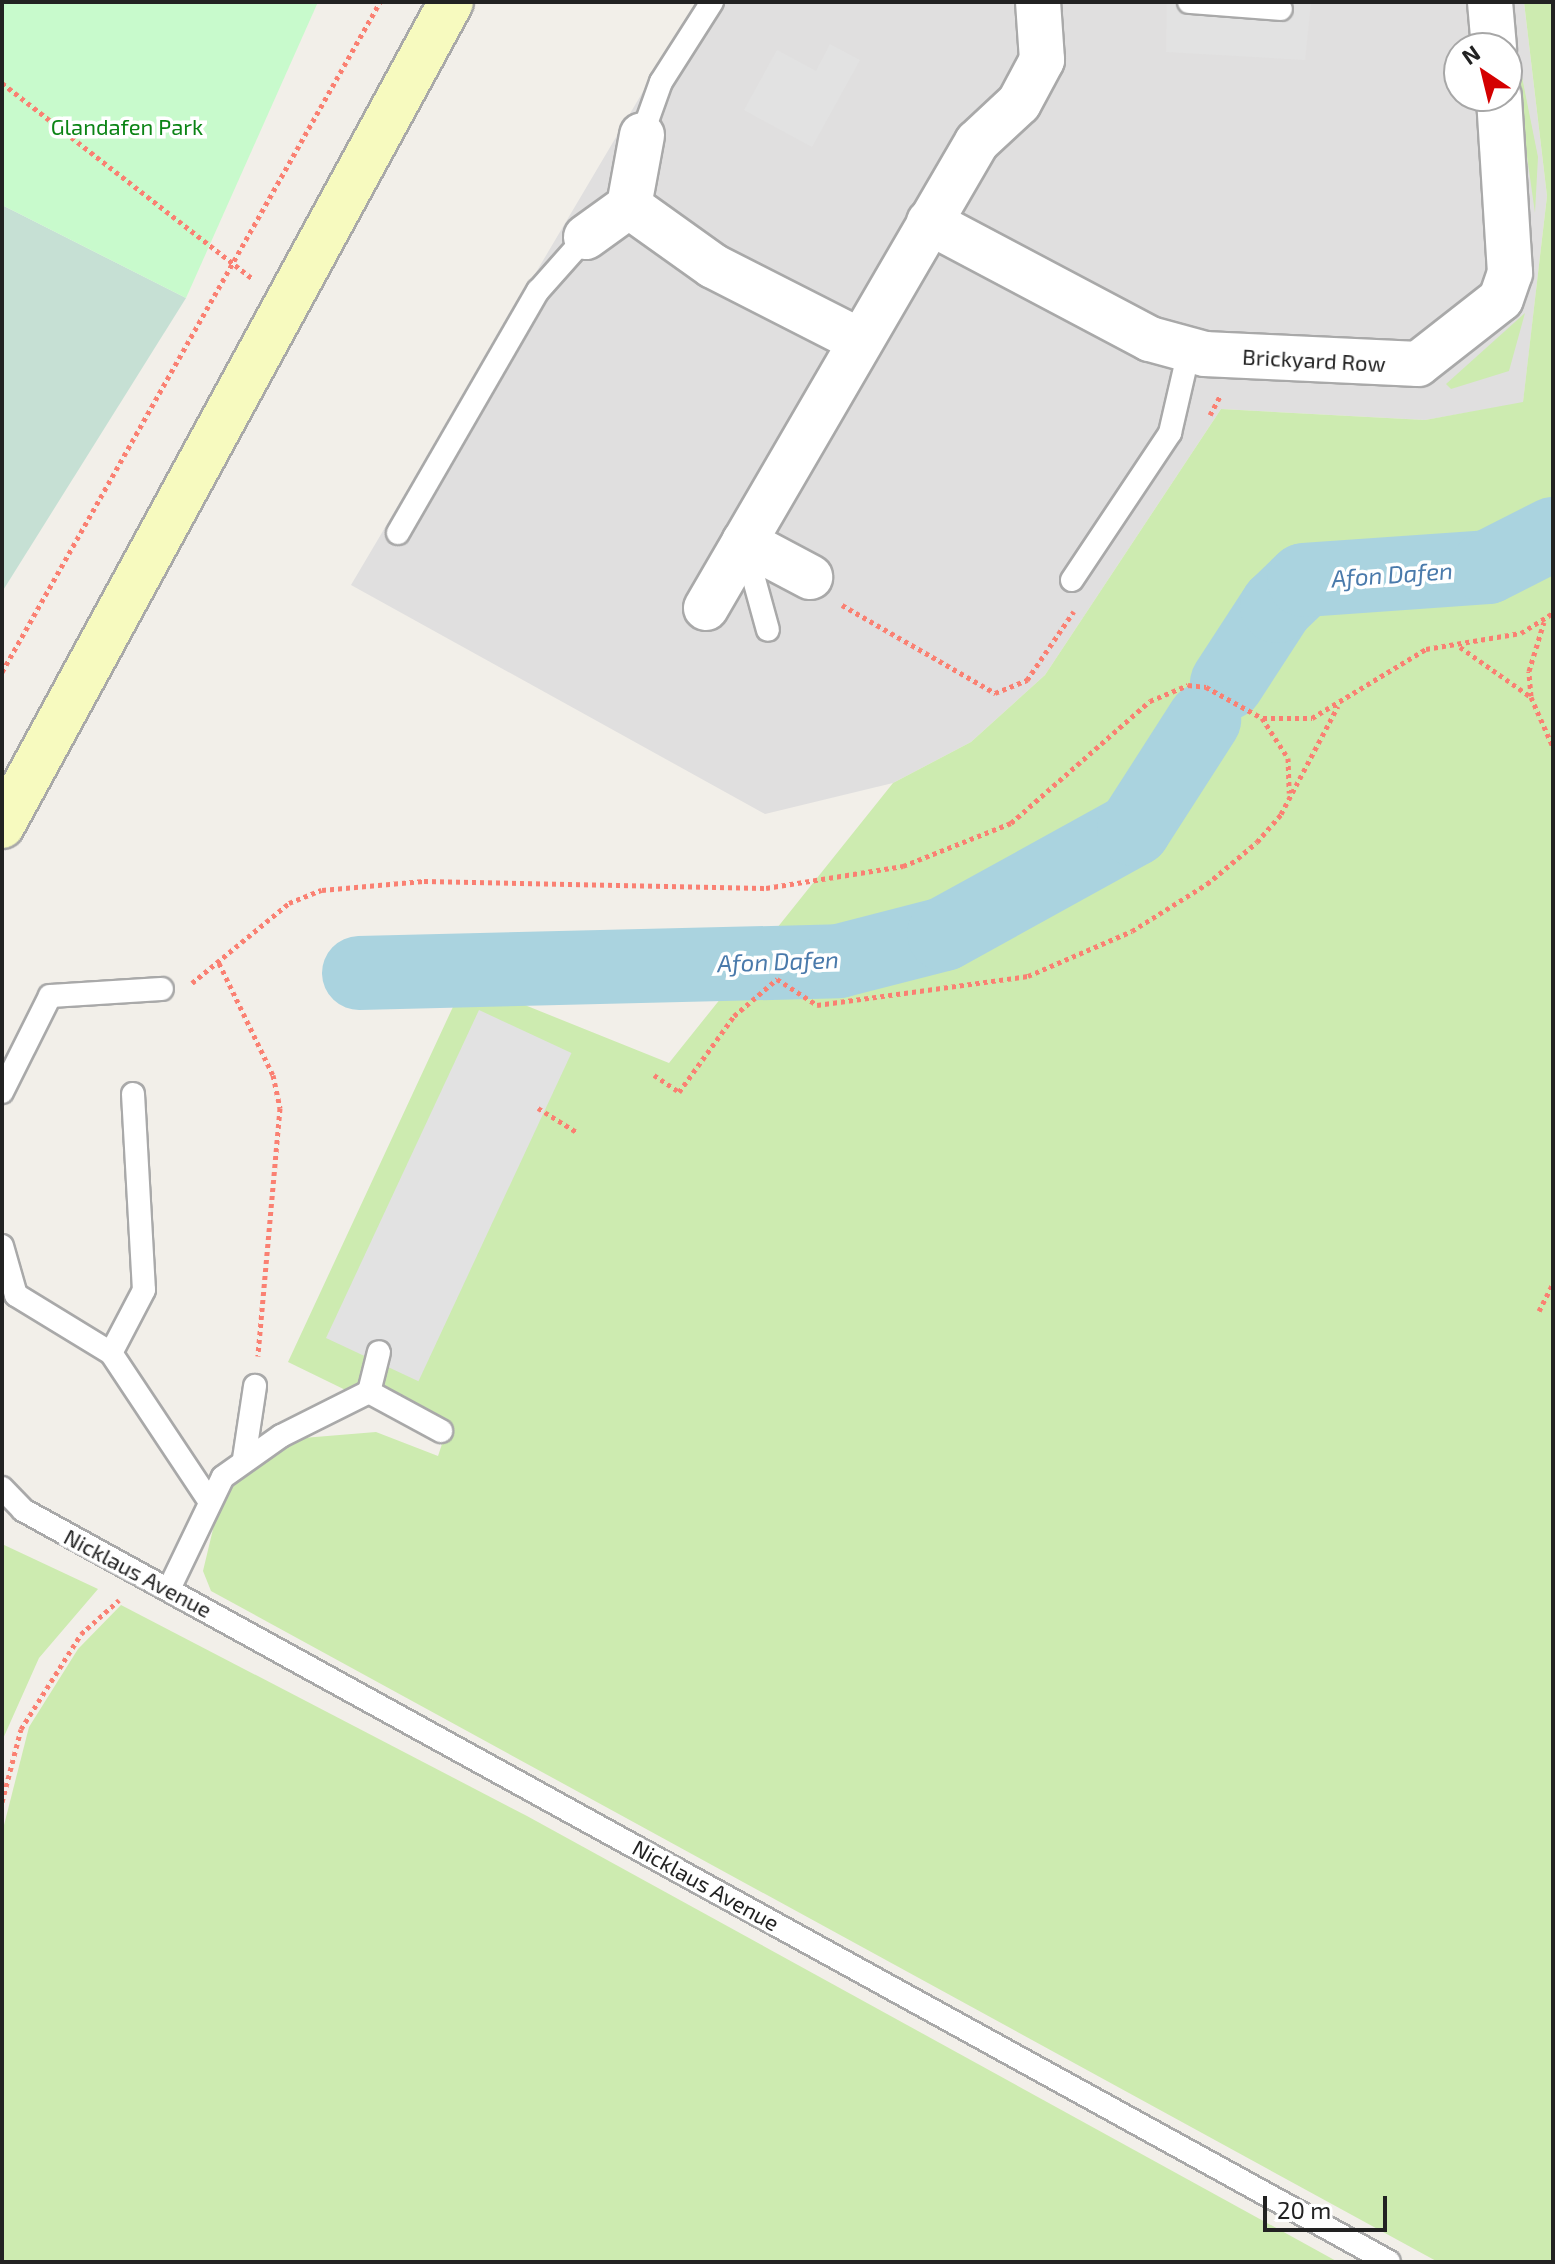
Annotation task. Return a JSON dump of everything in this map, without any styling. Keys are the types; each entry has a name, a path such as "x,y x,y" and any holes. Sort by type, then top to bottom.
{"main road":[{"path":"2,826 284,302 451,2"}],"street":[{"path":"706,608 977,142 1019,103 1042,60 1038,2"},
{"path":"1490,2 1493,32"},
{"name":"Brickyard Row","path":"929,222 1150,339 1189,351 1418,364 1440,354 1501,299 1510,273 1500,112"},
{"path":"586,237 629,206 642,135"},
{"path":"629,206 713,266 860,341"},
{"path":"744,542 810,577"}],"lane":[{"path":"642,135 661,82 712,2"},
{"path":"1189,2 1281,9"},
{"path":"398,533 544,282 586,237"},
{"path":"1072,580 1170,433 1189,351"},
{"path":"744,542 768,630"},
{"path":"2,1092 50,996 162,989"},
{"path":"111,1353 144,1290 133,1094"},
{"path":"2,1246 16,1295 111,1353 208,1499"},
{"path":"169,1589 208,1499 244,1459 369,1392 379,1352"},
{"path":"244,1459 255,1386"},
{"path":"369,1392 441,1431"},
{"name":"Nicklaus Avenue","path":"2,1488 12,1509 169,1589 1389,2262"}],"path":[{"path":"2,672 380,2"},
{"path":"2,83 284,302"},
{"path":"1553,613 1544,622 1529,671 1531,697 1553,747"},
{"path":"1262,718 1312,718 1338,706 1392,665 1426,649 1459,647 1544,622"},
{"path":"1459,647 1531,697"},
{"path":"162,989 188,985 219,963 289,903 367,883 766,888 903,866 1011,823 1169,689 1206,687 1262,718 1288,758 1289,793"},
{"path":"654,1075 679,1092 734,1016 777,979 817,1005 1028,976 1077,959 1207,884 1257,842 1289,793 1338,706"},
{"path":"219,963 273,1075 280,1108 255,1386"},
{"path":"538,1108 578,1133"},
{"path":"1539,1311 1553,1283"},
{"path":"2,1802 21,1729 81,1634 143,1577"}],"shaded area":[{"path":"696,2 1524,2 1547,196 1523,403 1425,420 1221,409 1045,675 971,742 893,783 765,814 351,585"},
{"path":"1167,2 1311,2 1305,60 1166,52"},
{"path":"830,44 860,60 812,147 744,110 777,50 816,71"},
{"path":"479,1010 571,1053 418,1381 326,1338"}],"green space":[{"name":"Glandafen Park","path":"2,2 318,2 186,298 2,205"},
{"path":"1507,2 1513,32 1510,32"},
{"path":"1524,2 1553,2 1553,2262 1438,2262 211,1591 203,1571 219,1504 247,1470 303,1438 376,1432 438,1456 444,1438 288,1362 465,981 669,1063 893,783 971,742 1045,675 1221,409 1425,420 1523,402 1547,196"},
{"path":"1523,82 1538,157 1535,213 1521,112"},
{"path":"2,205 186,298 2,592"},
{"path":"1525,313 1509,371 1451,389 1446,384"},
{"path":"2,1544 98,1589 39,1658 2,1741"},
{"path":"121,1605 527,1816 1338,2262 2,2262 2,1833 29,1727 78,1649"}],"waterway":[{"name":"Afon Dafen","path":"1227,683 1277,606 1304,580 1488,567 1553,534"},
{"name":"Afon Dafen","path":"359,973 839,961 944,934 1134,829 1204,720"}]}
